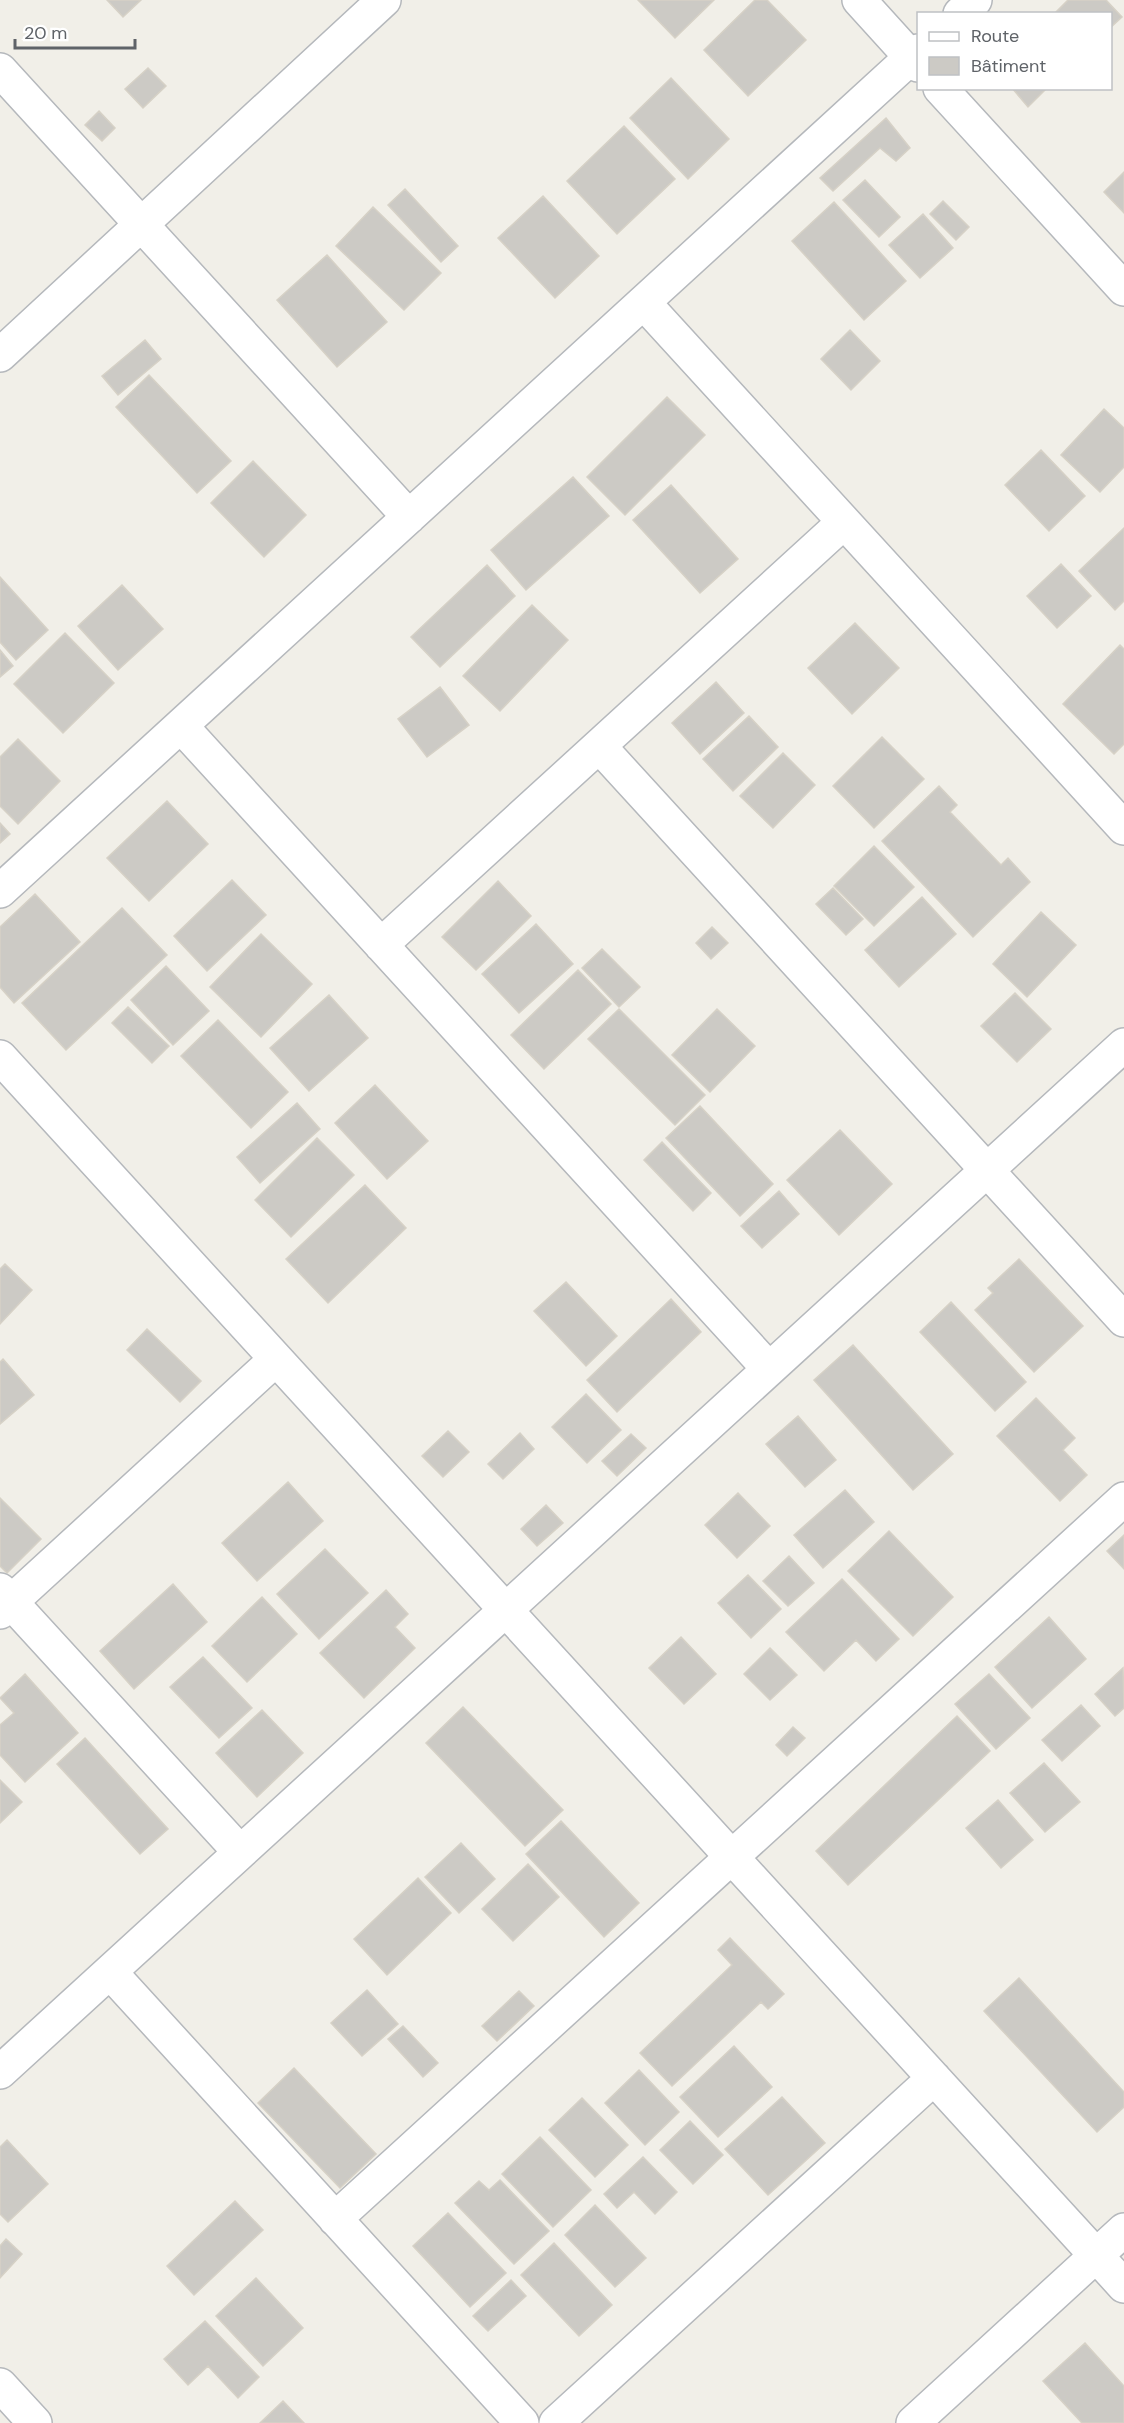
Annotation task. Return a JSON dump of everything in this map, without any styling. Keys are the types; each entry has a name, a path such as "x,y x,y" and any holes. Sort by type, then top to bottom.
{"street":[{"path":"0,355 384,0"},
{"path":"0,891 916,58 859,0"},
{"path":"962,12 975,0"},
{"path":"0,70 409,518"},
{"path":"942,90 1124,290"},
{"path":"644,303 1124,828"},
{"path":"381,945 844,522"},
{"path":"181,726 769,1369"},
{"path":"599,746 1124,1320"},
{"path":"0,2072 1124,1045"},
{"path":"0,1057 1124,2286"},
{"path":"240,1852 4,1601 276,1359"},
{"path":"335,2219 1124,1499"},
{"path":"110,1972 522,2423"},
{"path":"556,2423 934,2078"},
{"path":"913,2423 1124,2230"},
{"path":"0,2385 35,2423"}],"building":[{"path":"107,0 141,0 123,17"},
{"path":"638,0 714,0 675,38"},
{"path":"755,0 767,0 806,40 748,96 704,50"},
{"path":"1068,0 1106,0 1122,17 1112,26 1112,12 1056,12"},
{"path":"148,68 166,86 143,108 125,89"},
{"path":"671,78 729,139 688,179 630,118"},
{"path":"1014,90 1045,90 1028,107"},
{"path":"99,111 115,128 102,141 85,125"},
{"path":"886,118 910,148 896,161 880,148 833,191 820,178"},
{"path":"624,126 675,179 617,234 567,181"},
{"path":"1124,172 1124,213 1104,192"},
{"path":"865,180 900,217 879,237 843,200"},
{"path":"405,189 458,246 441,262 388,205"},
{"path":"543,196 599,256 555,298 498,238"},
{"path":"943,201 969,227 956,240 930,214"},
{"path":"834,202 906,281 864,320 792,241"},
{"path":"373,207 441,273 404,310 336,246"},
{"path":"923,214 953,248 920,278 889,245"},
{"path":"327,255 387,322 337,367 277,300"},
{"path":"850,330 880,361 851,390 821,359"},
{"path":"145,340 161,359 118,395 102,376"},
{"path":"149,375 231,461 197,493 116,407"},
{"path":"667,397 705,435 625,515 587,477"},
{"path":"1104,409 1124,428 1124,467 1100,492 1061,455"},
{"path":"1041,450 1085,496 1049,531 1005,485"},
{"path":"253,461 306,515 264,557 211,503"},
{"path":"573,477 609,516 526,590 491,550"},
{"path":"671,485 738,559 700,593 633,520"},
{"path":"1124,528 1124,601 1115,610 1079,571"},
{"path":"1061,564 1091,596 1057,628 1027,596"},
{"path":"487,565 515,596 440,667 411,637"},
{"path":"0,577 48,630 16,660 0,642"},
{"path":"122,585 163,629 118,670 78,626"},
{"path":"532,605 568,640 500,711 463,676"},
{"path":"855,623 899,668 852,714 808,668"},
{"path":"65,633 114,683 63,733 14,684"},
{"path":"1120,645 1124,649 1124,744 1114,754 1063,704"},
{"path":"0,650 13,666 0,677"},
{"path":"716,682 744,713 700,754 672,723"},
{"path":"440,687 469,725 427,757 398,719"},
{"path":"749,716 778,747 733,791 703,759"},
{"path":"882,737 924,779 874,828 833,786"},
{"path":"18,739 60,781 18,824 0,806 0,757"},
{"path":"783,753 815,785 773,828 740,796"},
{"path":"939,786 957,805 950,812 1001,865 1008,858 1030,882 973,937 882,841"},
{"path":"167,801 208,844 149,901 107,858"},
{"path":"0,823 10,834 0,843"},
{"path":"874,846 914,887 874,926 834,886"},
{"path":"232,880 266,915 207,971 174,936"},
{"path":"498,881 531,916 476,970 442,937"},
{"path":"833,888 863,919 846,935 816,904"},
{"path":"35,894 80,942 14,1003 0,987 0,927"},
{"path":"922,897 956,934 899,987 865,950"},
{"path":"122,908 167,955 66,1050 22,1003"},
{"path":"1041,912 1076,945 1027,997 993,964"},
{"path":"536,924 573,964 519,1013 482,974"},
{"path":"712,927 728,943 711,959 696,943"},
{"path":"261,934 312,984 261,1037 210,987"},
{"path":"602,949 640,987 619,1007 582,968"},
{"path":"166,966 209,1011 173,1045 131,1000"},
{"path":"578,970 611,1004 544,1069 511,1035"},
{"path":"1015,993 1051,1029 1017,1062 981,1026"},
{"path":"329,995 368,1038 309,1091 270,1048"},
{"path":"128,1007 169,1046 152,1063 112,1023"},
{"path":"619,1009 705,1095 675,1125 588,1039"},
{"path":"717,1009 755,1046 710,1092 672,1055"},
{"path":"218,1020 288,1092 251,1128 181,1056"},
{"path":"375,1085 428,1141 387,1179 335,1123"},
{"path":"297,1103 320,1129 260,1183 237,1157"},
{"path":"700,1106 773,1184 740,1216 666,1138"},
{"path":"840,1130 892,1184 839,1235 787,1180"},
{"path":"317,1138 354,1175 291,1237 255,1200"},
{"path":"662,1142 711,1193 693,1211 644,1160"},
{"path":"365,1185 406,1228 328,1303 286,1259"},
{"path":"779,1191 799,1214 762,1248 741,1226"},
{"path":"1019,1259 1083,1326 1034,1372 975,1310 993,1293 988,1288"},
{"path":"5,1264 32,1290 0,1324 0,1269"},
{"path":"566,1282 617,1336 586,1366 534,1311"},
{"path":"671,1299 701,1332 617,1412 587,1380"},
{"path":"951,1302 1026,1382 995,1411 920,1332"},
{"path":"147,1329 201,1381 180,1402 127,1350"},
{"path":"853,1345 953,1454 913,1490 814,1380"},
{"path":"3,1359 34,1395 0,1424 0,1362"},
{"path":"586,1394 621,1430 587,1463 552,1427"},
{"path":"1036,1398 1075,1438 1063,1450 1087,1475 1060,1501 997,1436"},
{"path":"798,1416 836,1460 805,1487 766,1444"},
{"path":"448,1431 469,1452 443,1477 422,1456"},
{"path":"520,1433 534,1449 503,1479 488,1464"},
{"path":"631,1434 646,1448 617,1476 602,1461"},
{"path":"288,1482 323,1521 257,1581 222,1543"},
{"path":"845,1490 874,1522 823,1568 794,1535"},
{"path":"738,1493 770,1526 737,1558 705,1525"},
{"path":"0,1498 41,1539 7,1573 0,1566"},
{"path":"546,1505 563,1523 537,1546 521,1529"},
{"path":"889,1531 953,1597 913,1636 848,1571"},
{"path":"1124,1535 1124,1569 1107,1551"},
{"path":"325,1549 368,1593 319,1639 277,1594"},
{"path":"789,1556 814,1583 788,1606 763,1581"},
{"path":"748,1575 781,1609 751,1638 718,1603"},
{"path":"842,1579 899,1639 876,1661 856,1640 824,1671 786,1632"},
{"path":"173,1584 207,1622 134,1689 100,1651"},
{"path":"386,1590 408,1614 395,1627 415,1648 364,1698 320,1653"},
{"path":"262,1597 297,1634 247,1682 212,1646"},
{"path":"1049,1617 1086,1659 1032,1708 995,1667"},
{"path":"681,1637 716,1674 684,1704 649,1668"},
{"path":"770,1648 797,1675 770,1700 744,1674"},
{"path":"203,1657 252,1708 219,1738 170,1687"},
{"path":"1123,1668 1124,1708 1115,1716 1095,1694"},
{"path":"25,1674 78,1733 25,1782 0,1755 0,1725 14,1713 0,1698"},
{"path":"989,1674 1030,1718 996,1749 955,1704"},
{"path":"1081,1705 1100,1726 1062,1761 1042,1740"},
{"path":"463,1707 563,1810 525,1846 426,1743"},
{"path":"262,1710 303,1753 257,1797 216,1753"},
{"path":"957,1716 990,1751 848,1885 816,1851"},
{"path":"793,1727 805,1738 787,1756 776,1745"},
{"path":"85,1738 168,1829 140,1854 57,1764"},
{"path":"1044,1763 1080,1802 1045,1832 1010,1793"},
{"path":"0,1780 22,1802 0,1823"},
{"path":"998,1800 1033,1840 1001,1868 966,1828"},
{"path":"561,1821 639,1903 604,1937 526,1854"},
{"path":"461,1843 495,1879 459,1913 425,1877"},
{"path":"528,1864 559,1897 513,1941 482,1909"},
{"path":"418,1878 451,1913 387,1975 354,1939"},
{"path":"730,1938 784,1994 768,2009 761,2002 672,2086 640,2053 732,1965 718,1950"},
{"path":"1019,1978 1124,2092 1124,2107 1097,2132 984,2011"},
{"path":"367,1990 398,2024 362,2056 331,2023"},
{"path":"519,1991 534,2006 497,2041 482,2026"},
{"path":"403,2026 438,2063 423,2077 388,2039"},
{"path":"734,2046 772,2087 718,2137 680,2097"},
{"path":"294,2068 376,2154 340,2188 258,2103"},
{"path":"639,2070 679,2112 645,2145 605,2103"},
{"path":"782,2097 825,2143 768,2195 725,2149"},
{"path":"582,2098 628,2145 595,2177 549,2130"},
{"path":"690,2121 723,2155 693,2184 660,2150"},
{"path":"540,2137 591,2190 553,2227 502,2174"},
{"path":"7,2140 48,2184 8,2222 0,2214 0,2147"},
{"path":"643,2157 677,2192 655,2214 634,2192 617,2208 604,2194"},
{"path":"500,2180 549,2231 514,2264 455,2203 479,2181 489,2190"},
{"path":"235,2201 263,2230 194,2295 167,2266"},
{"path":"595,2205 646,2258 615,2287 565,2235"},
{"path":"448,2213 506,2273 470,2307 413,2246"},
{"path":"6,2239 22,2254 0,2278 0,2246"},
{"path":"554,2243 612,2305 579,2336 521,2275"},
{"path":"256,2278 303,2328 263,2366 216,2316"},
{"path":"511,2280 526,2296 488,2331 473,2316"},
{"path":"205,2321 259,2377 238,2398 208,2366 188,2385 164,2359"},
{"path":"1085,2343 1124,2386 1124,2423 1082,2423 1043,2381"},
{"path":"283,2401 304,2423 260,2423"}]}
